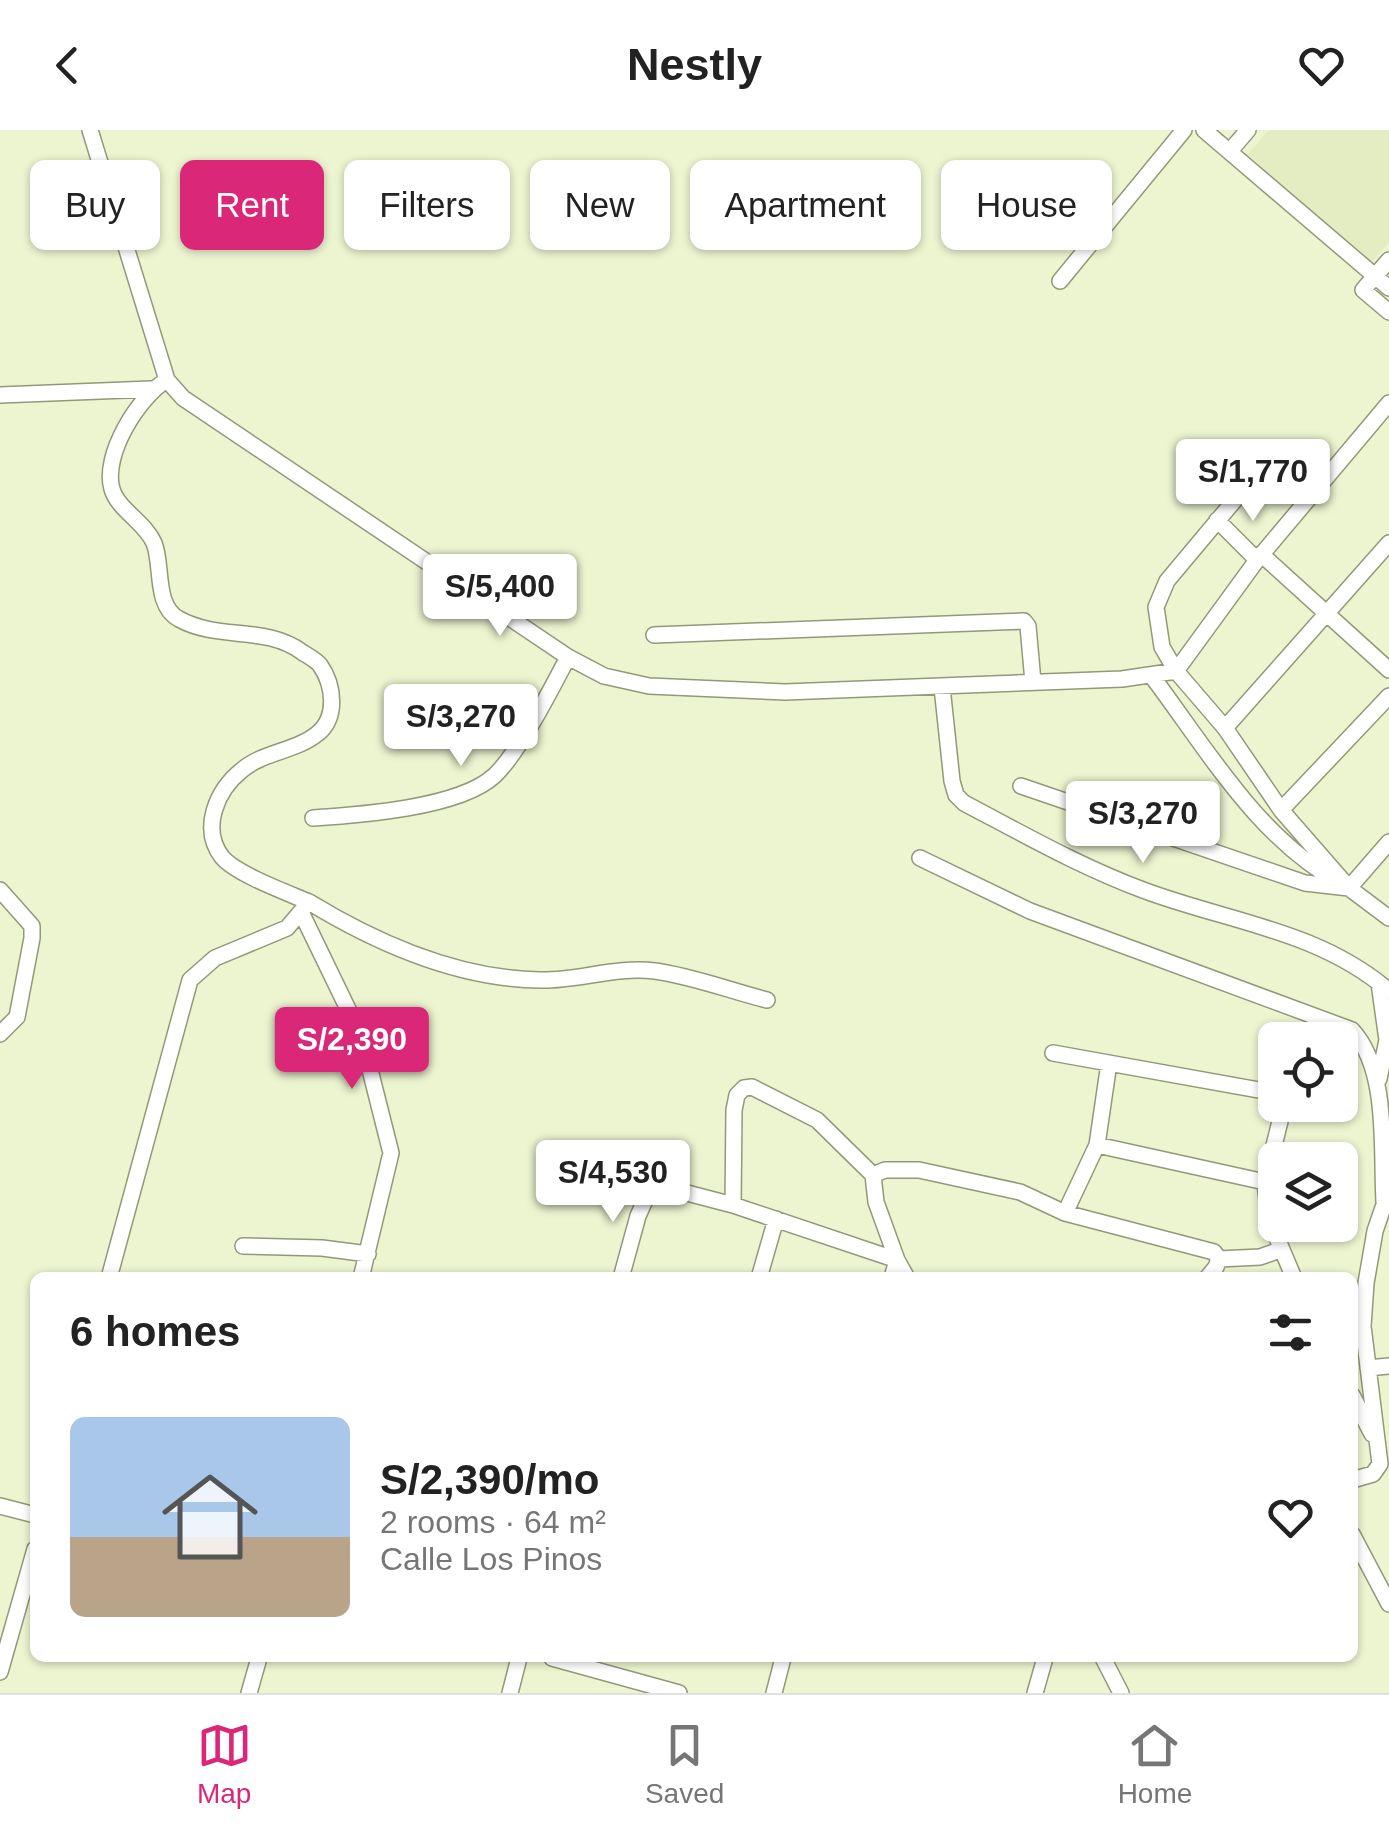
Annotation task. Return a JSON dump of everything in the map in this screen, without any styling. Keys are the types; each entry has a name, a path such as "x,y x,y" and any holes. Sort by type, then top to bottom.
{"street":[{"path":"90,130 168,380 183,398 568,656 604,676 649,686 785,692 942,687 1176,671 1259,557 1389,403"},
{"path":"1060,281 1184,130"},
{"path":"1204,130 1389,288"},
{"path":"1230,151 1248,130"},
{"path":"1389,260 1363,290 1389,312"},
{"path":"0,395 151,389 168,380"},
{"path":"151,389 123,429 111,488 154,543 163,596 175,618 220,631 267,634 294,646 319,664 334,696 326,724 316,735 242,769 215,800 212,829 222,857 305,907 354,930 410,954 482,974 542,980 611,971 656,971 767,1000"},
{"path":"1275,452 1167,582 1156,606 1162,647 1176,671 1226,728 1281,810 1350,888"},
{"path":"1217,520 1389,670"},
{"path":"1226,728 1389,543"},
{"path":"654,635 1024,621 1028,626 1033,682"},
{"path":"312,818 367,815 425,805 480,786 505,762 568,656"},
{"path":"1151,675 1268,830 1320,872 1350,888 1389,918"},
{"path":"942,687 952,781 956,795 964,803 1079,863 1146,892 1274,928 1364,970 1384,987 1387,1040 1378,1083"},
{"path":"1281,810 1389,696"},
{"path":"1021,786 1305,883 1350,888"},
{"path":"1350,888 1389,842"},
{"path":"920,858 1030,911 1352,1030 1365,1044 1378,1083 1386,1197 1366,1283 1363,1326 1380,1464 1373,1474 1358,1478"},
{"path":"0,890 32,926 17,1016 0,1034"},
{"path":"111,1272 190,980 216,958 286,928 305,907"},
{"path":"305,907 362,1038 391,1153 363,1272"},
{"path":"1053,1053 1258,1091"},
{"path":"1065,1213 1097,1145 1109,1063"},
{"path":"733,1205 734,1110 738,1095 744,1088 752,1087 817,1120 873,1175 876,1202 903,1272"},
{"path":"1097,1145 1258,1180"},
{"path":"873,1175 885,1170 918,1170 1020,1192 1065,1213 1214,1252 1219,1259"},
{"path":"624,1272 638,1216 650,1189 664,1187 733,1205 897,1260"},
{"path":"761,1272 776,1219"},
{"path":"1277,1242 1291,1272"},
{"path":"243,1246 322,1248 368,1254"},
{"path":"1219,1259 1260,1258 1280,1250"},
{"path":"1212,1272 1219,1259"},
{"path":"894,1272 897,1260"},
{"path":"1368,1368 1389,1366"},
{"path":"1358,1407 1378,1447"},
{"path":"0,1506 30,1514"},
{"path":"1358,1545 1389,1604"},
{"path":"0,1672 30,1566"},
{"path":"249,1693 258,1662"},
{"path":"510,1693 518,1662"},
{"path":"567,1662 679,1693"},
{"path":"774,1693 782,1662"},
{"path":"1035,1693 1044,1662"},
{"path":"1105,1662 1122,1693"}],"shaded area":[{"path":"1269,130 1389,130 1389,242 1369,266 1248,154"}]}
